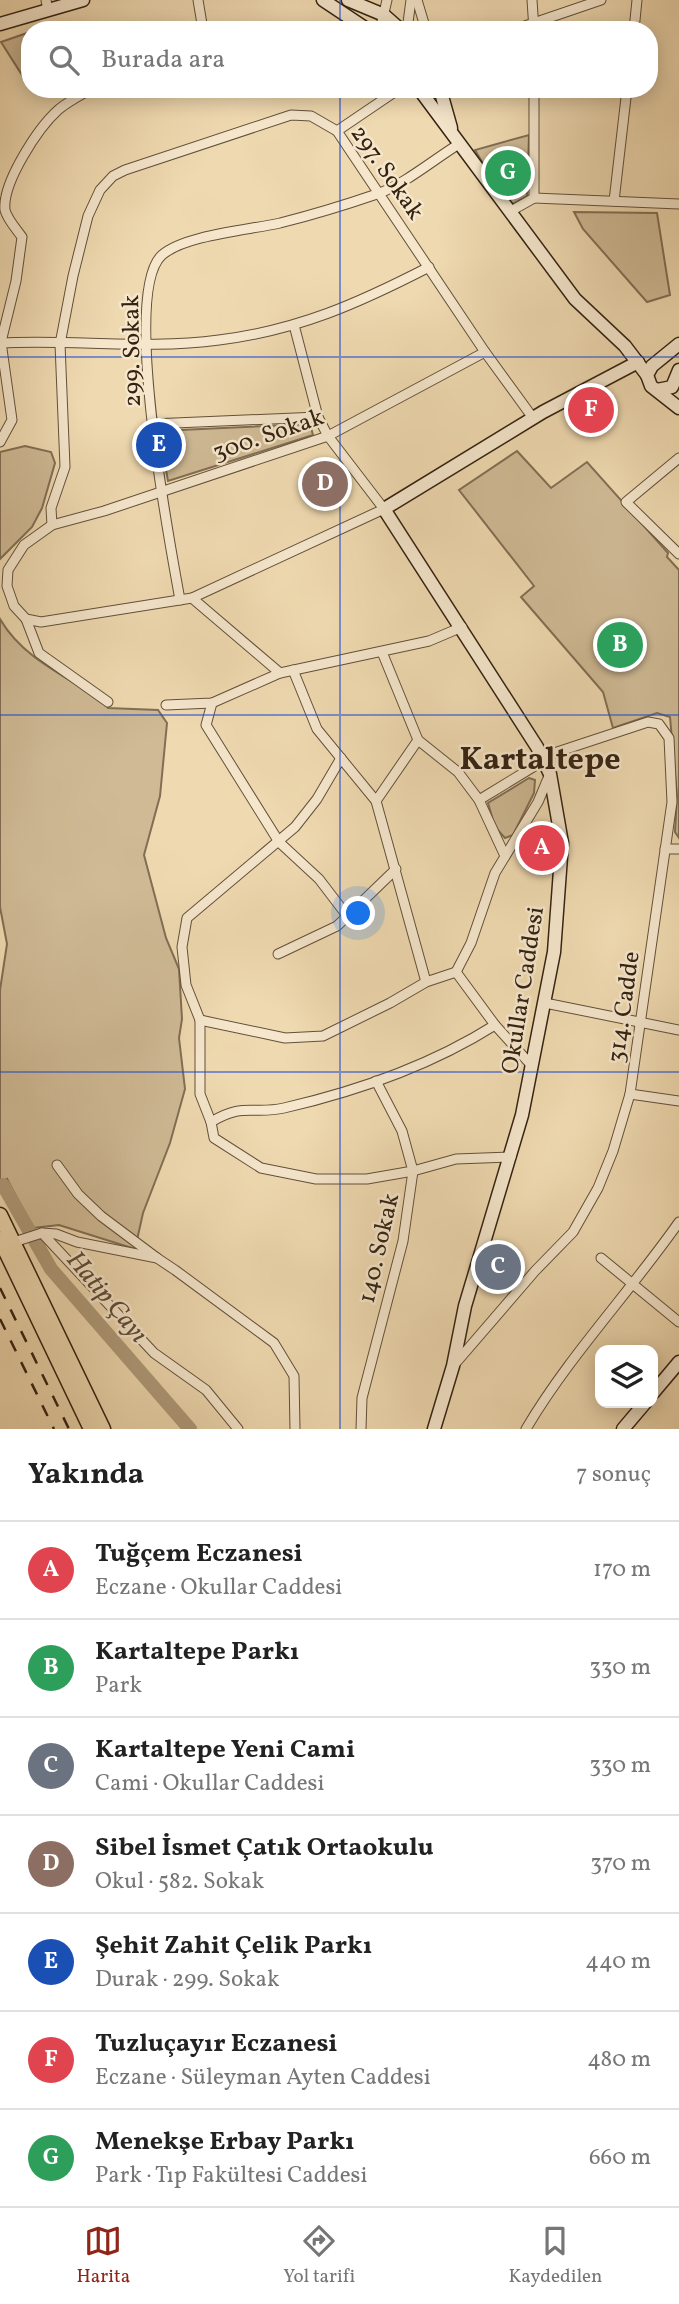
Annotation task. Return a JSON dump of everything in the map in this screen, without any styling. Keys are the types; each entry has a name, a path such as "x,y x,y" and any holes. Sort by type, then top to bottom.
{"main road":[{"path":"0,1215 103,1429"},
{"path":"13,1240 91,1429"}],"street":[{"path":"0,24 47,5 83,0"},
{"path":"198,0 202,21"},
{"path":"323,0 355,21"},
{"path":"348,0 392,21"},
{"path":"382,21 387,0"},
{"path":"406,21 411,0"},
{"path":"417,0 423,21"},
{"path":"532,0 534,21"},
{"path":"547,21 601,0"},
{"path":"635,21 637,0"},
{"path":"0,442 12,420 1,342 16,281 22,237 5,212 6,195 16,169 35,138 58,111 77,98"},
{"path":"337,131 386,98"},
{"path":"426,98 575,299 638,362 648,375 651,386 679,408"},
{"path":"443,98 456,139"},
{"path":"534,98 534,198"},
{"path":"614,201 626,98"},
{"name":"297. Sokak","path":"52,525 51,508 65,467 60,344 88,216 100,190 113,176 291,115 311,116 337,131 485,352 533,418"},
{"name":"299. Sokak","path":"180,600 161,490 148,390 147,289 152,268 164,254 204,238 280,223 380,193 456,139"},
{"path":"509,212 534,198 679,204"},
{"path":"1,342 148,344 218,340 294,325 355,305 429,267"},
{"path":"294,325 318,416 328,436 384,509"},
{"path":"648,375 652,366 661,362 667,352 679,344"},
{"name":"300. Sokak","path":"52,525 104,511 328,436 485,352"},
{"path":"26,619 41,622 192,598 384,509 533,418 638,362"},
{"path":"657,390 668,389 678,377 671,365 661,362"},
{"path":"152,424 318,416"},
{"path":"679,458 626,502 679,554"},
{"name":"Okullar Caddesi","path":"384,509 462,627 550,774 562,843 554,952 532,1066 511,1157 465,1306 453,1366 434,1429"},
{"path":"52,525 24,545 8,570 7,586 14,606 26,619 39,653 108,702"},
{"path":"192,598 279,673"},
{"path":"166,705 212,703 279,673 429,641 462,627"},
{"path":"382,652 418,740 457,772 479,800 505,856"},
{"path":"293,670 317,729 376,801 426,982"},
{"path":"212,703 206,725 279,842 319,879 348,917"},
{"name":"314. Cadde","path":"453,1366 535,1271 573,1232 598,1188 630,1094 642,1020 673,788 669,738 659,724 648,722 542,759"},
{"path":"376,801 418,740"},
{"path":"341,758 317,799 279,842 187,918 182,947 186,985 200,1020 200,1094 214,1138 261,1168 316,1179 367,1179 413,1171 456,1159 511,1157"},
{"path":"479,800 542,759"},
{"path":"200,1020 285,1038 323,1035 390,1003 426,982 456,972 471,943 495,873 538,802 550,774"},
{"path":"665,849 679,849"},
{"path":"278,954 337,926 396,869"},
{"path":"456,972 495,1025 532,1066"},
{"path":"545,1003 642,1020 679,1030"},
{"path":"211,1122 231,1110 281,1109 405,1073 495,1025"},
{"name":"140. Sokak","path":"360,1429 358,1414 383,1309 403,1241 413,1171 402,1131 376,1081"},
{"path":"630,1094 679,1101"},
{"path":"57,1165 78,1194 101,1216 274,1343 298,1387 295,1429"},
{"path":"527,1429 544,1397 635,1283 679,1222"},
{"path":"13,1240 39,1233 157,1258"},
{"path":"39,1233 154,1353 206,1390 238,1429"},
{"path":"601,1258 635,1283 648,1298 679,1322"},
{"path":"658,1388 679,1362"},
{"path":"623,1429 641,1408"}],"shaded area":[{"path":"21,35 21,73 1,42"},
{"path":"529,135 527,196 509,206 475,150"},
{"path":"574,212 657,213 670,295 647,302 583,229"},
{"path":"310,424 313,435 168,481 159,431"},
{"path":"25,446 51,452 55,463 42,508 32,527 0,559 0,452"},
{"path":"517,451 551,488 587,462 668,553 667,557 679,570 679,838 675,832 677,796 670,717 657,713 613,728 603,692 521,597 534,586 459,490"},
{"path":"0,619 32,655 99,698 108,708 158,710 167,723 160,796 144,855 166,938 179,969 182,1019 179,1038 185,1089 170,1143 143,1213 135,1249 59,1225 33,1228 7,1179 0,1183 0,990 7,944 0,907"},
{"path":"529,778 535,780 534,793 513,835 505,838 495,827 488,803"}],"waterway":[{"name":"Hatip Çayı","path":"3,1185 51,1269 190,1429"}],"railway":[{"path":"0,1288 69,1429"},
{"path":"0,1319 54,1429"}],"place":[{"name":"Menekşe Erbay Parkı","path":"508,173"},
{"name":"Tuzluçayır Eczanesi","path":"591,410"},
{"name":"Şehit Zahit Çelik Parkı","path":"159,445"},
{"name":"Sibel İsmet Çatık Ortaokulu","path":"325,484"},
{"name":"Kartaltepe Parkı","path":"620,645"},
{"name":"Tuğçem Eczanesi","path":"542,848"},
{"name":"Kartaltepe Yeni Cami","path":"498,1267"}],"district":[{"name":"Kartaltepe","path":"540,758"}]}
